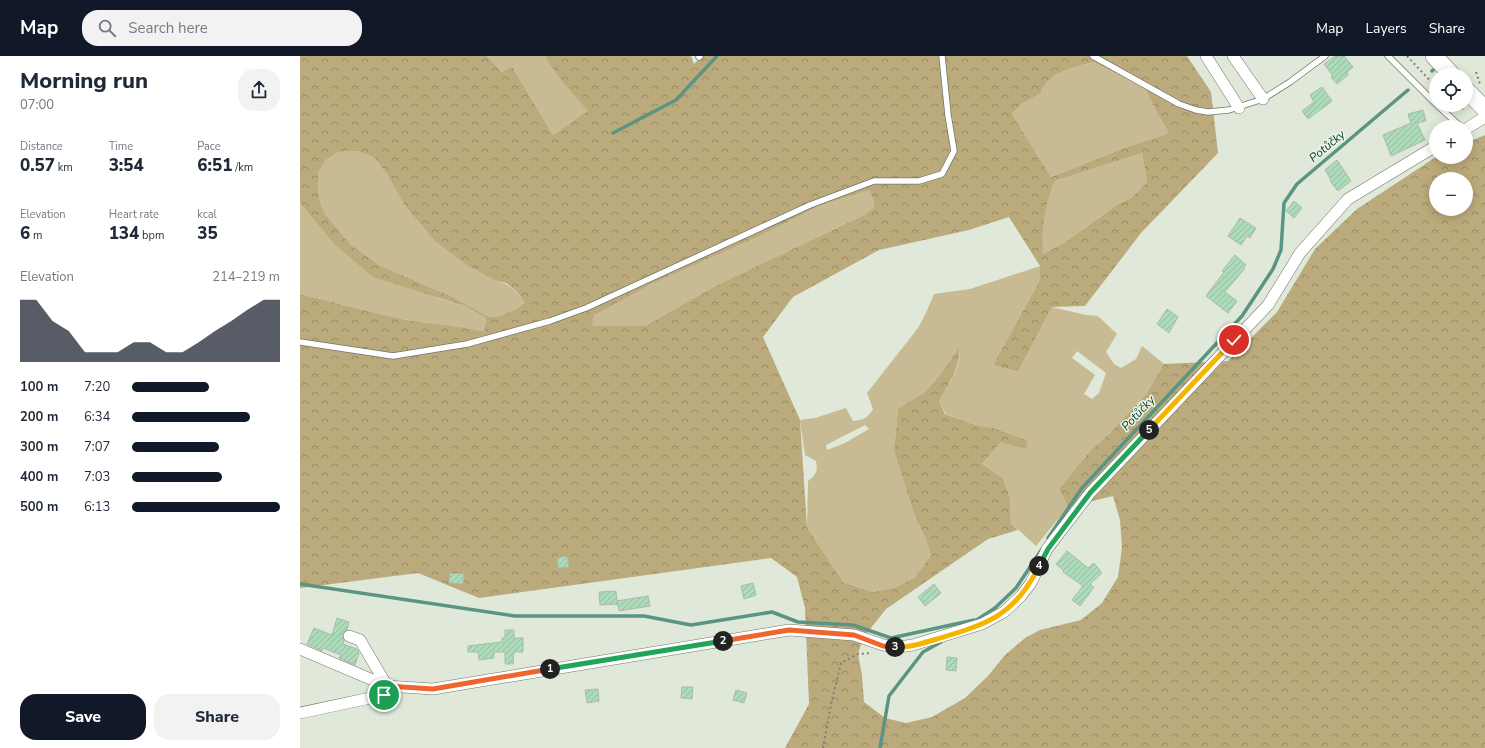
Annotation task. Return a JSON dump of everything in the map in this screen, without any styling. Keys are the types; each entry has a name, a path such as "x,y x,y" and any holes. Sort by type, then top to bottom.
{"main road":[{"path":"1434,56 1445,68"},
{"path":"1473,101 1482,116"}],"street":[{"path":"1206,56 1239,108"},
{"path":"1234,56 1263,99"},
{"path":"1473,123 1482,116"},
{"path":"300,649 387,686 433,689 789,630 854,635 883,646 899,647 913,645 967,630 982,624 1004,612 1021,596 1031,583 1048,549 1090,493 1268,305 1300,253 1340,206 1348,199 1429,150"},
{"path":"300,713 384,695 387,686 360,640 349,636"}],"lane":[{"path":"300,342 393,356 467,344 550,321 586,308 810,205 874,181 919,181 942,174 954,151 948,115 942,56"},
{"path":"1093,56 1179,104 1196,110 1213,112 1239,108 1263,99 1290,82 1325,56"},
{"path":"1388,56 1429,98"},
{"path":"1444,112 1453,120"}],"path":[{"path":"1407,56 1429,80"},
{"path":"1471,112 1482,116"},
{"path":"823,748 830,704 841,663 858,654 876,653"}],"shaded area":[{"path":"487,56 545,56 549,64 571,92 589,111 553,135 512,66 502,72"},
{"path":"1093,62 1145,88 1169,133 1127,147 1051,177 1012,114 1022,104 1041,93 1044,86 1055,76 1070,69"},
{"path":"357,151 375,158 390,179 497,281 506,284 513,289 525,302 518,308 500,316 489,317 453,297 379,265 350,244 325,214 319,199 318,173 326,160 338,152"},
{"path":"1142,153 1147,182 1131,198 1118,204 1064,243 1042,255 1044,217 1048,198 1055,181"},
{"path":"869,189 873,198 874,207 866,214 719,284 645,326 593,327 592,323 595,315 650,284 760,236 824,204"},
{"path":"300,203 334,244 438,298 465,306 486,318 484,333 453,326 402,319 300,294"},
{"path":"1040,266 1040,280 993,365 1018,372 1052,307 1086,315 1098,316 1117,334 1106,352 1114,364 1121,368 1136,359 1142,346 1164,364 1146,394 1110,433 1090,451 1059,489 1068,507 1036,546 1011,523 1010,498 1003,478 982,464 1000,441 1015,446 1024,439 994,428 976,425 946,414 939,401 950,383 956,369 959,349 940,375 925,392 898,410 894,451 913,511 931,555 915,577 896,587 873,592 843,582 807,527 808,481 816,472 817,464 816,461 805,455 800,420 815,418 846,408 853,421 862,419 869,415 873,409 867,393 918,328 934,294 970,289","holes":["1077,351 1106,373 1099,393 1092,399 1084,394 1095,375 1072,358","865,425 869,429 845,443 827,450 826,445"]}],"green space":[{"path":"300,56 487,56 502,72 512,66 553,135 588,111 559,78 545,56 691,56 694,64 702,56 1187,56 1211,92 1218,153 1141,233 1085,306 1052,307 1018,372 993,365 1040,280 1040,266 1009,217 969,230 879,250 793,297 763,337 800,420 807,527 843,582 873,592 896,587 915,577 931,555 913,511 894,451 898,409 925,392 940,375 959,348 956,369 939,401 945,414 976,425 994,428 1024,439 1027,442 1027,449 1000,442 982,464 1003,478 1010,498 1011,523 1018,530 988,539 886,609 863,638 858,654 862,675 864,702 885,718 906,723 932,717 965,698 988,676 1005,655 1025,638 1040,630 1081,620 1102,603 1118,577 1122,547 1120,520 1113,496 1068,507 1059,489 1090,451 1110,433 1146,394 1164,364 1228,361 1277,312 1315,249 1357,209 1429,162 1429,164 1473,164 1473,140 1485,135 1485,748 785,748 809,704 805,608 797,577 771,558 479,598 418,573 300,588 300,294 402,319 484,332 486,318 465,306 373,277 334,244 300,203","holes":["1093,62 1145,88 1169,133 1127,147 1051,177 1012,114 1022,104 1041,93 1044,86 1055,76 1070,69","357,151 375,158 390,179 404,204 435,241 465,264 497,281 506,283 516,291 525,302 518,308 500,316 489,317 453,297 379,265 350,244 325,214 319,199 318,173 326,160 338,152","1142,153 1147,182 1131,198 1118,204 1064,243 1043,254 1044,217 1055,181","869,190 873,198 874,207 866,214 719,284 645,326 593,326 592,323 595,315 651,284 760,236 824,204"]}],"building":[{"path":"1335,56 1344,56 1353,67 1347,72 1348,75 1337,84 1331,77 1333,76 1324,64"},
{"path":"1322,87 1332,101 1308,119 1302,111 1314,102 1310,95"},
{"path":"1423,110 1426,121 1417,123 1425,140 1391,156 1383,135 1411,123 1408,114"},
{"path":"1337,160 1351,181 1338,191 1330,181 1331,180 1325,170"},
{"path":"1294,201 1302,208 1294,218 1286,211"},
{"path":"1240,218 1256,228 1250,238 1247,236 1241,245 1228,236"},
{"path":"1235,255 1246,265 1225,292 1237,301 1228,313 1206,296 1224,272 1222,271"},
{"path":"1167,309 1178,317 1169,333 1157,324"},
{"path":"1067,551 1088,568 1094,563 1102,573 1090,584 1094,587 1080,606 1072,600 1083,586 1063,572 1064,571 1056,564"},
{"path":"567,556 569,567 558,568 557,558"},
{"path":"450,573 464,574 463,584 449,583"},
{"path":"753,583 756,595 744,599 741,586"},
{"path":"934,584 941,593 925,606 918,597"},
{"path":"616,591 617,601 648,596 650,606 619,611 617,604 600,605 599,592"},
{"path":"337,618 349,622 347,630 342,634 344,640 343,644 357,649 359,653 355,665 339,658 341,655 323,648 322,651 307,644 314,628 332,635"},
{"path":"505,630 514,630 514,638 523,638 523,652 514,652 513,664 505,664 505,652 494,652 494,658 479,660 478,652 468,652 468,646 502,642 502,638 505,638"},
{"path":"947,657 957,658 956,671 946,670"},
{"path":"682,687 693,687 692,699 681,698"},
{"path":"598,689 599,701 587,703 585,690"},
{"path":"736,690 747,693 744,703 733,700"}],"waterway":[{"path":"613,133 676,100 717,56"},
{"name":"Potůčky","path":"1048,538 1082,488 1242,316 1273,269 1281,250 1284,203 1297,184 1408,90"},
{"name":"Potůčky","path":"972,623 995,608 1016,588 1042,549"},
{"path":"300,584 515,616 644,616 691,625 772,612 798,622 853,625 891,638 974,620"},
{"name":"Potůčky","path":"880,748 889,696 923,652 941,642"}],"route":[{"path":"384,695 387,686 433,689 789,630 854,635 883,646 899,647 913,645 967,630 982,624 1004,612 1021,596 1031,583 1048,549 1090,493 1234,340"}]}
